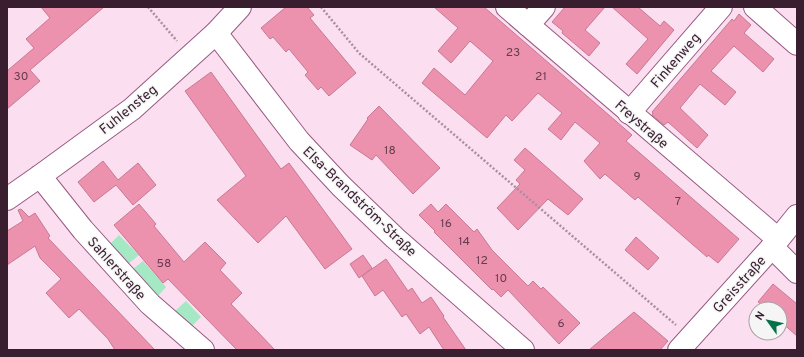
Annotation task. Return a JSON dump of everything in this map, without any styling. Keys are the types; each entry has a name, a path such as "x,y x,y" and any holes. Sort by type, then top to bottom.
{"street":[{"name":"Fuhlensteg","path":"7,199 132,109 216,33 240,7"},
{"name":"Freystraße","path":"507,7 775,243 797,272"},
{"path":"528,25 544,7"},
{"name":"Finkenweg","path":"629,113 721,7"},
{"path":"755,7 797,44"},
{"name":"Elsa-Brandström-Straße","path":"216,33 299,141 341,186 395,238 523,350"},
{"name":"Sahlerstraße","path":"40,176 83,230 150,304 203,350"},
{"name":"Greisstraße","path":"685,344 775,243 797,216"}],"path":[{"path":"148,7 190,56"},
{"path":"321,7 359,53 685,344"}],"green space":[{"path":"119,235 139,255 128,264 110,244"},
{"path":"143,261 166,287 158,296 133,269"},
{"path":"186,301 201,317 191,327 175,311"}],"building":[{"path":"41,7 104,7 30,70 40,81 7,109 7,71 34,48 26,39 50,18"},
{"path":"286,7 307,7 314,15 310,18 356,73 329,96 321,87 318,90 305,75 308,72 289,49 286,52 273,37 270,39 261,28"},
{"path":"434,7 484,7 632,135 626,141 739,239 718,263 708,255 707,257 638,197 635,200 605,174 600,179 584,161 600,143 575,122 561,140 548,129 562,113 538,93 512,121 506,115 487,138 422,83 434,68 465,95 493,61 470,41 451,63 438,51 458,28"},
{"path":"565,7 605,7 585,30 600,43 589,56 562,33 563,31 552,22"},
{"path":"612,7 638,7 660,26 664,21 674,30 637,74 626,64 648,39"},
{"path":"739,14 751,25 744,33 774,59 763,72 734,46 711,71 736,92 725,105 700,84 680,108 708,135 697,148 668,122 664,125 652,115 652,112 732,19 734,21"},
{"path":"211,72 281,169 289,163 352,249 325,269 286,216 258,243 217,200 246,176 185,91"},
{"path":"379,106 440,168 413,194 376,155 372,160 350,145 368,119 367,118"},
{"path":"525,148 583,199 568,215 548,199 518,230 497,208 520,184 516,180 525,170 514,160"},
{"path":"103,161 118,180 138,163 156,185 133,205 116,185 94,202 78,182"},
{"path":"139,204 156,224 154,226 184,262 205,242 226,263 220,270 242,293 231,304 275,350 237,350 168,279 163,283 114,225"},
{"path":"431,204 438,212 446,204 474,232 477,229 492,250 528,286 533,281 541,289 543,287 580,323 559,344 508,290 501,297 493,289 492,290 434,232 435,231 419,215"},
{"path":"21,209 29,217 35,213 50,236 48,238 155,350 115,350 108,339 79,309 69,318 46,293 61,279 40,258 35,246 7,265 7,231 23,221 18,210"},
{"path":"636,237 659,258 648,270 625,250"},
{"path":"363,255 372,268 359,278 350,264"},
{"path":"386,259 408,291 412,288 422,303 431,297 466,350 444,350 429,327 420,334 406,314 402,317 383,290 375,296 362,276"},
{"path":"773,284 797,304 797,336 788,328 788,301 759,301"},
{"path":"634,312 668,341 660,350 589,350"}]}
